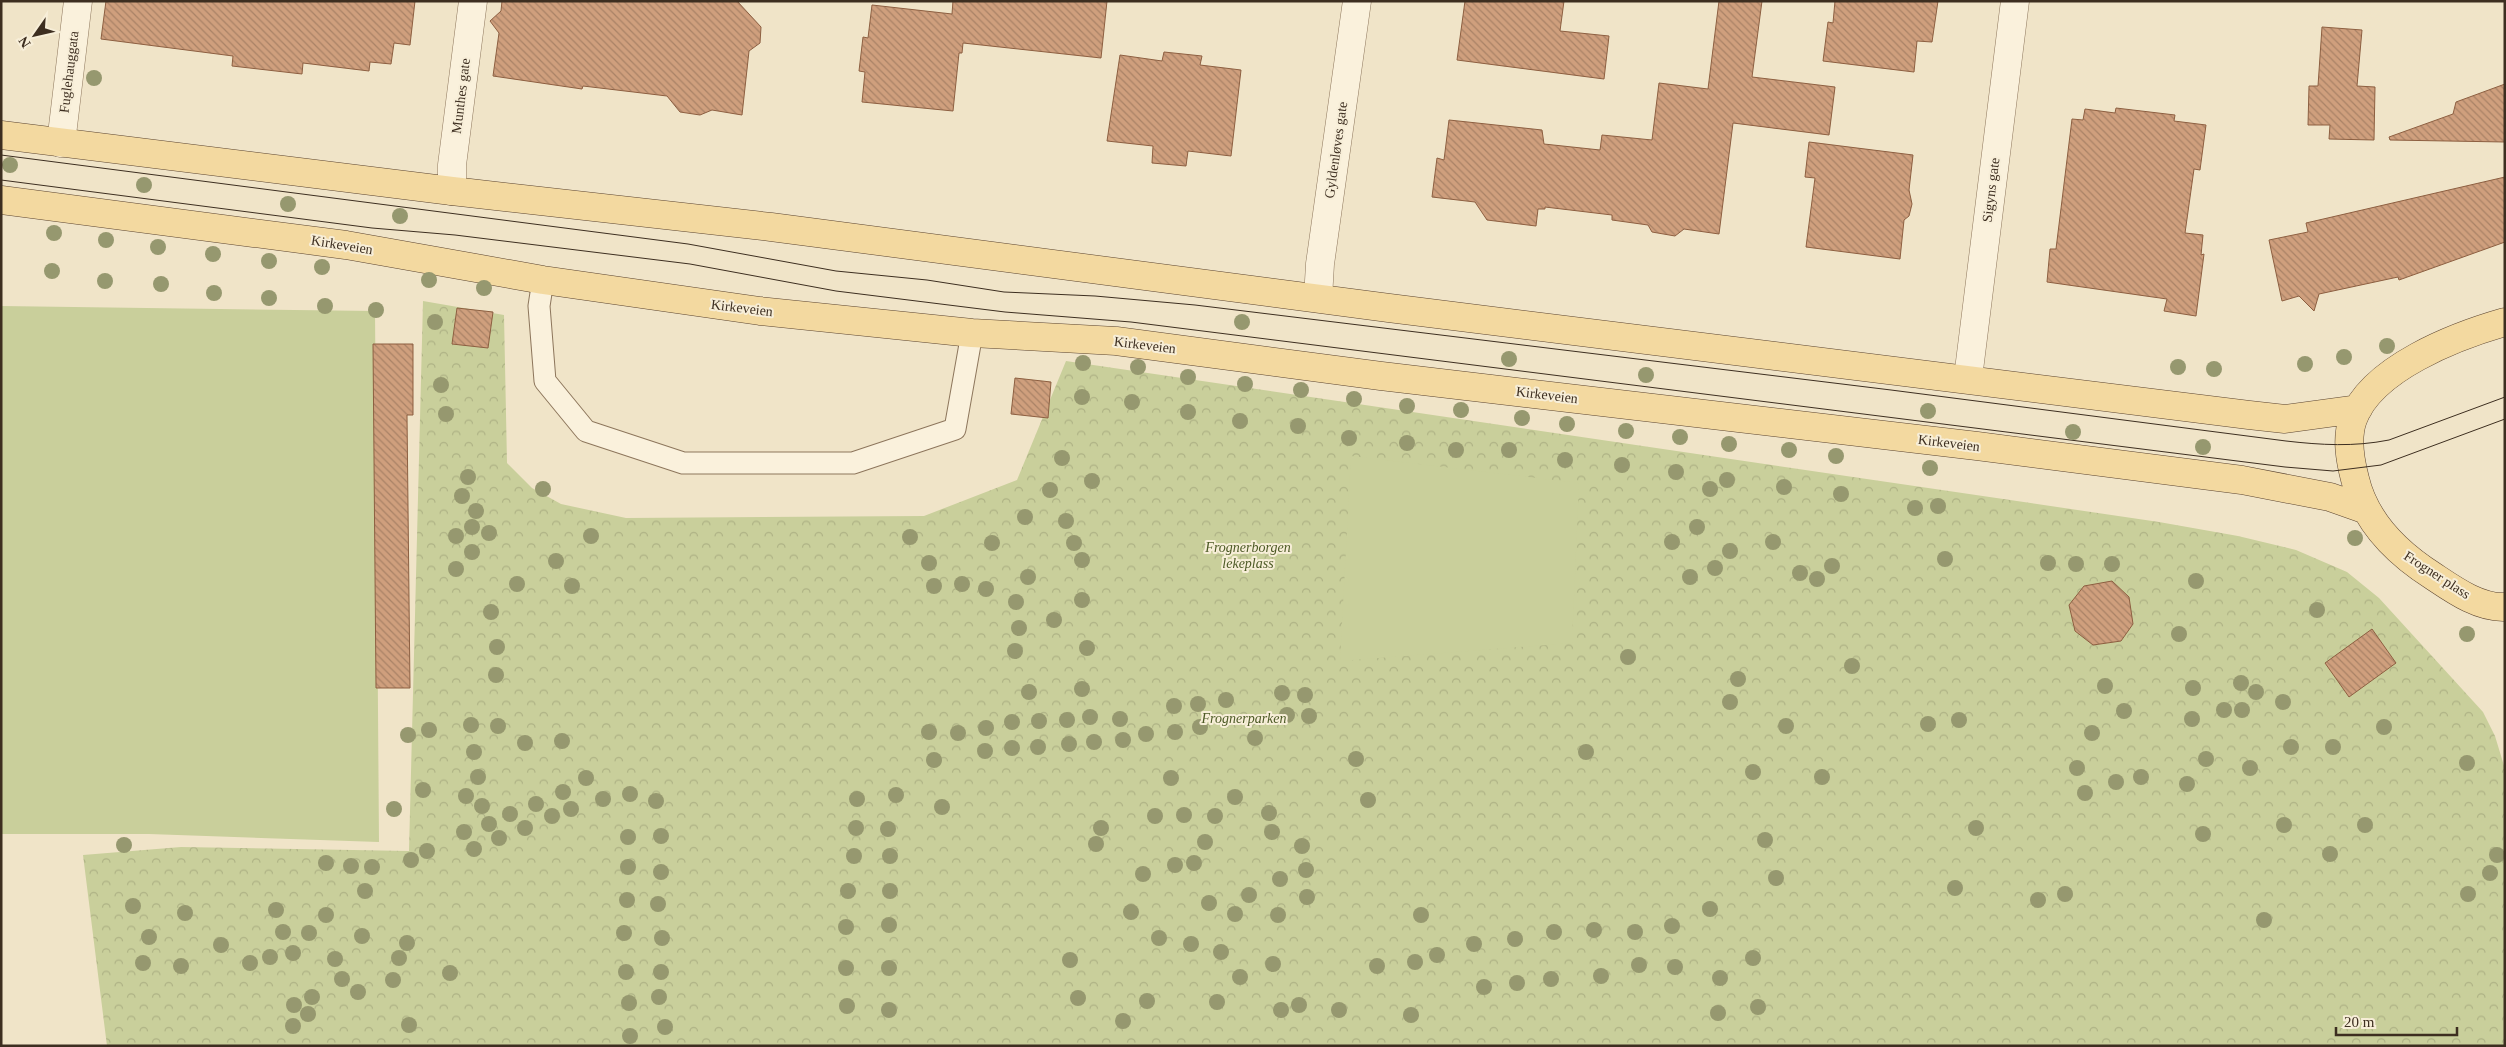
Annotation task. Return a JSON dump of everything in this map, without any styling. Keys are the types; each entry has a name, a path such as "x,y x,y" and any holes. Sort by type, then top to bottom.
{"main road":[{"path":"1,135 452,191 771,227 1318,298 2285,419 2358,409"},
{"name":"Kirkeveien","path":"1,200 346,245 543,280 760,311 972,333 1116,341 1380,376 1967,445 2290,488 2330,497 2364,509"},
{"name":"Frogner plass","path":"2502,613 2462,594 2415,565 2380,532 2364,509 2350,458 2350,432 2358,409 2369,394 2405,365 2436,348 2482,329 2505,322"}],"street":[{"name":"Fuglehauggata","path":"61,143 78,1"},
{"name":"Munthes gate","path":"452,191 452,165 473,1"},
{"name":"Gyldenløves gate","path":"1318,298 1320,264 1356,1"},
{"name":"Sigyns gate","path":"1968,378 2014,1"}],"lane":[{"path":"543,280 539,306 545,382 586,431 683,463 853,463 955,429 972,333"}],"green space":[{"name":"Frognerparken","path":"423,301 504,315 507,463 532,488 561,504 626,518 924,516 1017,480 1066,361 2159,522 2238,536 2296,550 2347,572 2379,598 2483,712 2495,736 2505,769 2505,1046 107,1046 83,855 181,847 409,851"},
{"path":"1,306 375,311 379,842 149,834 1,834"},
{"path":"1351,456 1579,483 1572,643 1340,661"}],"building":[{"path":"106,1 415,1 410,45 394,43 391,64 370,62 369,71 303,63 302,74 232,66 233,56 101,39"},
{"path":"502,1 737,1 761,27 760,43 749,51 742,115 712,110 700,115 680,112 667,96 583,86 582,89 493,76 499,33 490,21 501,11"},
{"path":"953,1 1107,1 1101,58 963,43 962,53 959,53 953,111 862,102 865,72 859,71 863,37 868,38 872,5 952,14"},
{"path":"1465,1 1564,1 1560,31 1609,36 1604,79 1457,60"},
{"path":"1719,1 1762,1 1752,77 1835,87 1829,135 1733,123 1719,234 1684,229 1675,236 1652,232 1648,225 1612,220 1612,215 1545,207 1545,209 1538,209 1536,226 1487,220 1475,202 1432,197 1437,158 1444,160 1449,120 1542,130 1544,144 1600,150 1602,135 1652,140 1659,83 1708,89"},
{"path":"1835,1 1938,1 1932,42 1917,41 1914,72 1823,61 1828,22 1833,23"},
{"path":"2322,27 2362,30 2357,86 2375,87 2374,140 2329,139 2330,125 2308,125 2309,86 2318,86"},
{"path":"1164,52 1202,56 1200,65 1241,70 1231,156 1188,151 1186,166 1152,163 1153,146 1107,141 1120,55 1162,61"},
{"path":"2505,84 2505,142 2390,140 2389,137 2453,114 2456,102"},
{"path":"2116,108 2175,115 2174,121 2206,125 2200,170 2194,169 2185,233 2203,235 2201,255 2204,254 2196,316 2164,311 2167,299 2047,282 2050,249 2056,249 2072,119 2083,120 2085,109 2115,113"},
{"path":"1809,142 1913,155 1909,190 1912,204 1909,216 1904,220 1900,259 1806,247 1815,178 1805,177"},
{"path":"2505,177 2505,242 2399,280 2398,277 2319,294 2314,311 2299,296 2282,301 2269,240 2308,232 2306,223"},
{"path":"457,308 493,312 488,348 452,344"},
{"path":"373,344 413,344 413,415 407,415 410,688 376,688"},
{"path":"1015,378 1051,382 1048,418 1011,414"},
{"path":"2112,581 2129,597 2133,624 2121,641 2093,645 2075,631 2069,605 2084,586"},
{"path":"2372,629 2396,663 2349,697 2325,663"}],"tram line":[{"path":"1,155 688,244 836,271 927,280 1004,292 1095,296 1195,305 2299,442 2350,444 2389,440 2505,397"},
{"path":"1,180 372,228 455,235 690,264 836,291 1005,312 1131,322 2285,467 2333,471 2381,465 2505,419"}],"park label":[{"name":"Frognerborgen lekeplass","path":"1248,556"}]}
